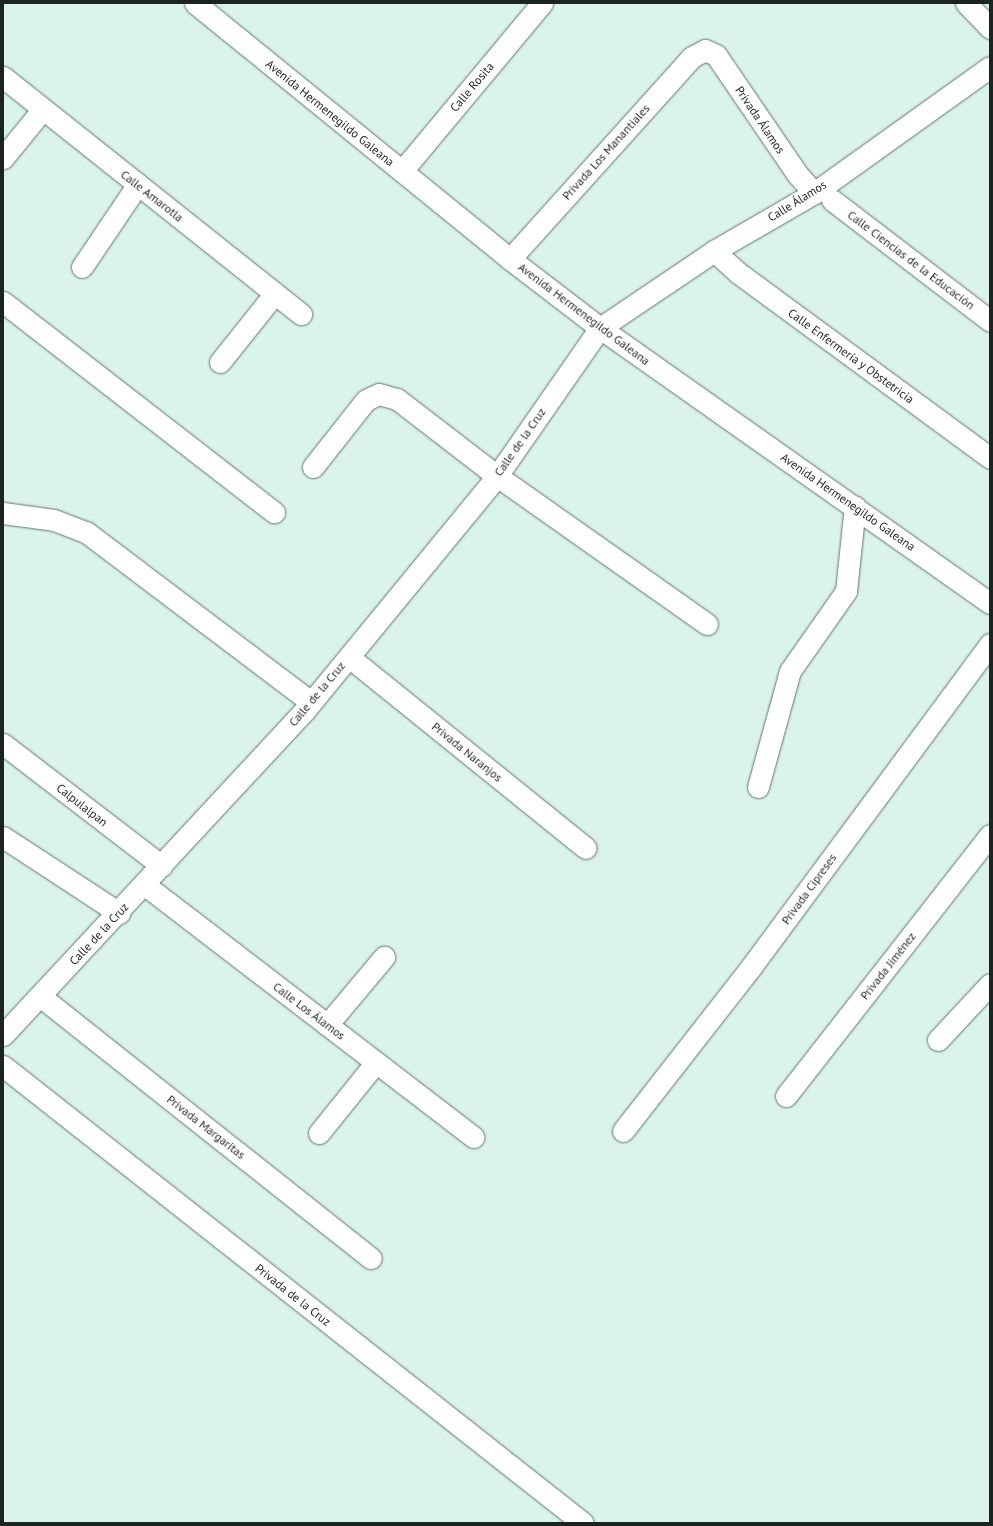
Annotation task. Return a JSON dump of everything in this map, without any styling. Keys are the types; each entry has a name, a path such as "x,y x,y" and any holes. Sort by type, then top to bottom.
{"street":[{"name":"Avenida Hermenegildo Galeana","path":"195,3 510,258 600,328 855,506 990,603"},
{"name":"Calle Rosita","path":"402,171 542,3"},
{"path":"966,3 990,28"},
{"name":"Privada Álamos","path":"705,50 716,55 798,175 823,196"},
{"name":"Privada Los Manantiales","path":"510,258 692,57 705,50"},
{"name":"Calle Álamos","path":"600,328 714,251 823,196 990,67"},
{"name":"Calle Amarotla","path":"3,77 301,314"},
{"path":"3,158 43,109"},
{"path":"82,267 138,184"},
{"name":"Calle Ciencias de la Educación","path":"823,196 990,321"},
{"name":"Calle Enfermería y Obstetricia","path":"714,251 737,272 990,458"},
{"path":"220,362 275,293"},
{"path":"3,302 274,512"},
{"name":"Calle de la Cruz","path":"5,1029 40,996 119,913 311,702 497,476 600,328"},
{"path":"313,467 366,400 379,394 397,399 497,476 707,624"},
{"path":"758,787 790,671 846,591 855,506"},
{"path":"3,513 54,520 86,532 311,702"},
{"name":"Privada Cipreses","path":"623,1131 751,967 990,644"},
{"name":"Privada Naranjos","path":"349,657 586,848"},
{"name":"Calpulalpan","path":"3,744 162,866"},
{"name":"Privada Jiménez","path":"786,1096 990,835"},
{"path":"3,837 119,913"},
{"name":"Calle Los Álamos","path":"145,885 474,1137"},
{"path":"327,1025 384,957"},
{"path":"938,1040 990,984"},
{"name":"Privada Margaritas","path":"40,996 371,1258"},
{"path":"319,1133 376,1062"},
{"name":"Privada de la Cruz","path":"3,1066 583,1523"}]}
